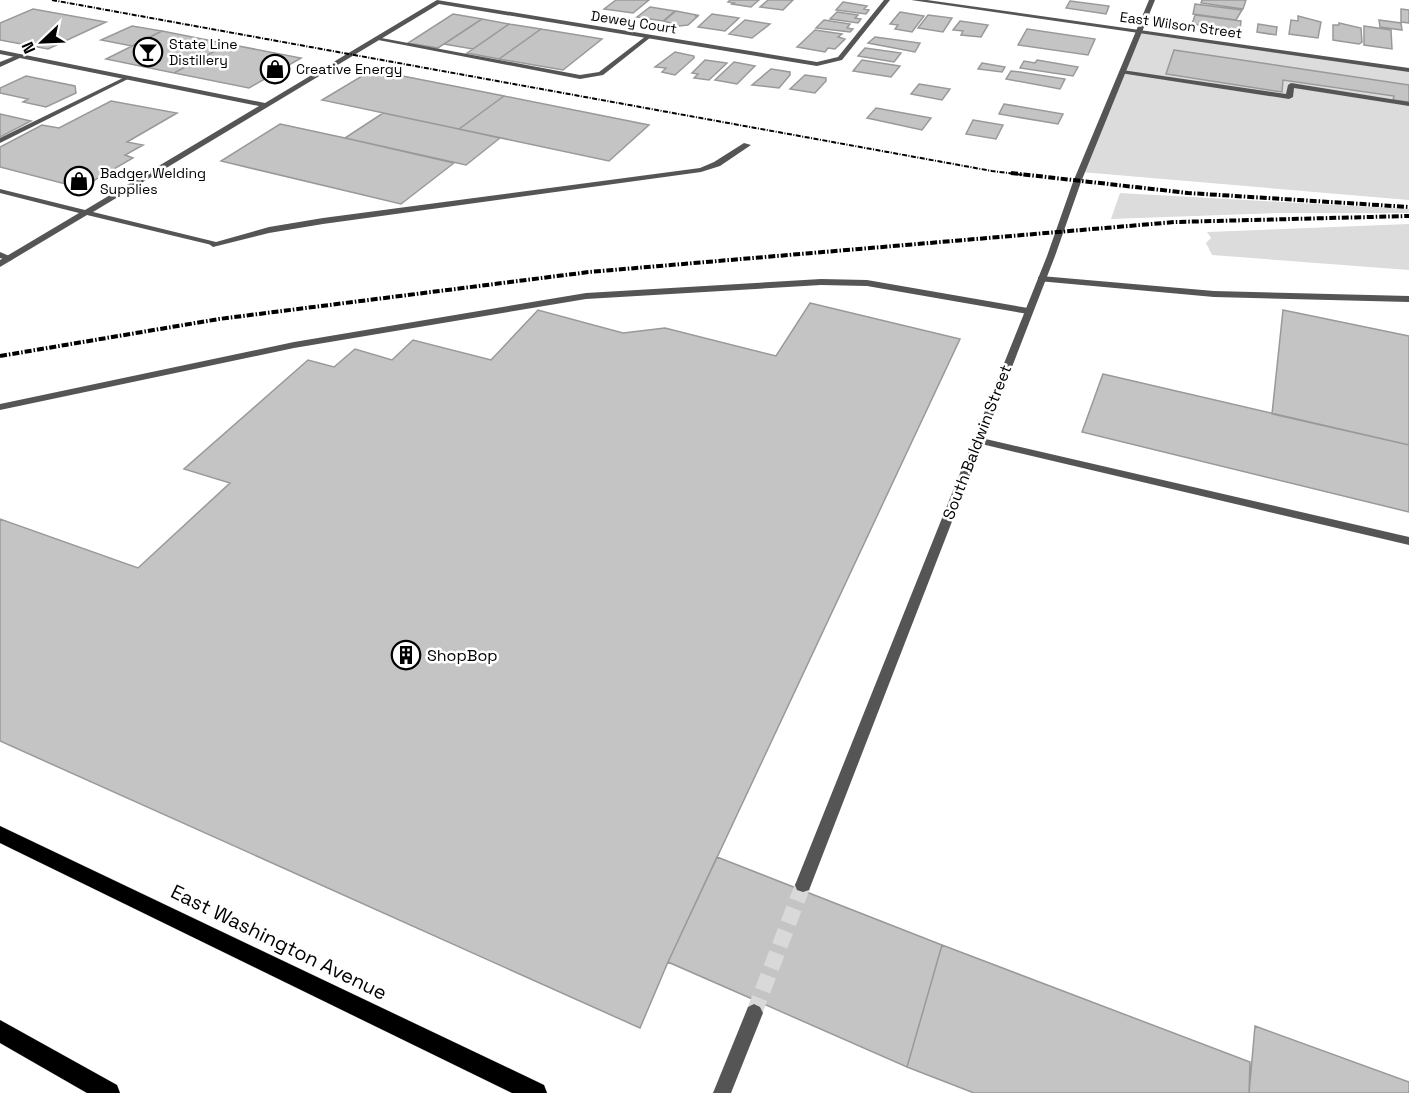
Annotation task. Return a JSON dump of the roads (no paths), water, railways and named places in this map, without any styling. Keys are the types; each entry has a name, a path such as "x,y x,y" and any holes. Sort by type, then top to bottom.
{"main road":[{"name":"East Washington Avenue","path":"0,834 536,1093"},
{"path":"0,1031 109,1093"}],"street":[{"name":"Dewey Court","path":"439,1 826,64 840,59 887,0"},
{"name":"East Wilson Street","path":"914,0 1409,70"},
{"name":"South Baldwin Street","path":"803,885 1077,182 1152,0"},
{"path":"0,264 439,1"},
{"path":"376,39 580,77 601,74 648,36"},
{"path":"0,52 266,105"},
{"path":"0,65 20,56"},
{"path":"1122,72 1289,97 1291,85 1409,104"},
{"path":"0,141 129,78"},
{"path":"0,191 213,244 269,230 323,221 680,173 717,164 747,145"},
{"path":"0,255 10,258"},
{"path":"1041,279 1214,294 1409,299"},
{"path":"0,407 294,345 586,296 821,282 867,283 1028,310"},
{"path":"977,440 1409,541"},
{"path":"722,1093 754,1013"}],"tunnel":[{"path":"754,1013 803,885"}],"railway":[{"path":"52,0 1024,175"},
{"path":"1011,173 1188,193 1409,207"},
{"path":"0,356 219,319 589,272 1175,222 1409,216"}],"place":[{"name":"State Line Distillery","path":"148,52"},
{"name":"Creative Energy","path":"275,69"},
{"name":"Badger Welding Supplies","path":"79,181"},
{"name":"ShopBop","path":"406,655"}]}
